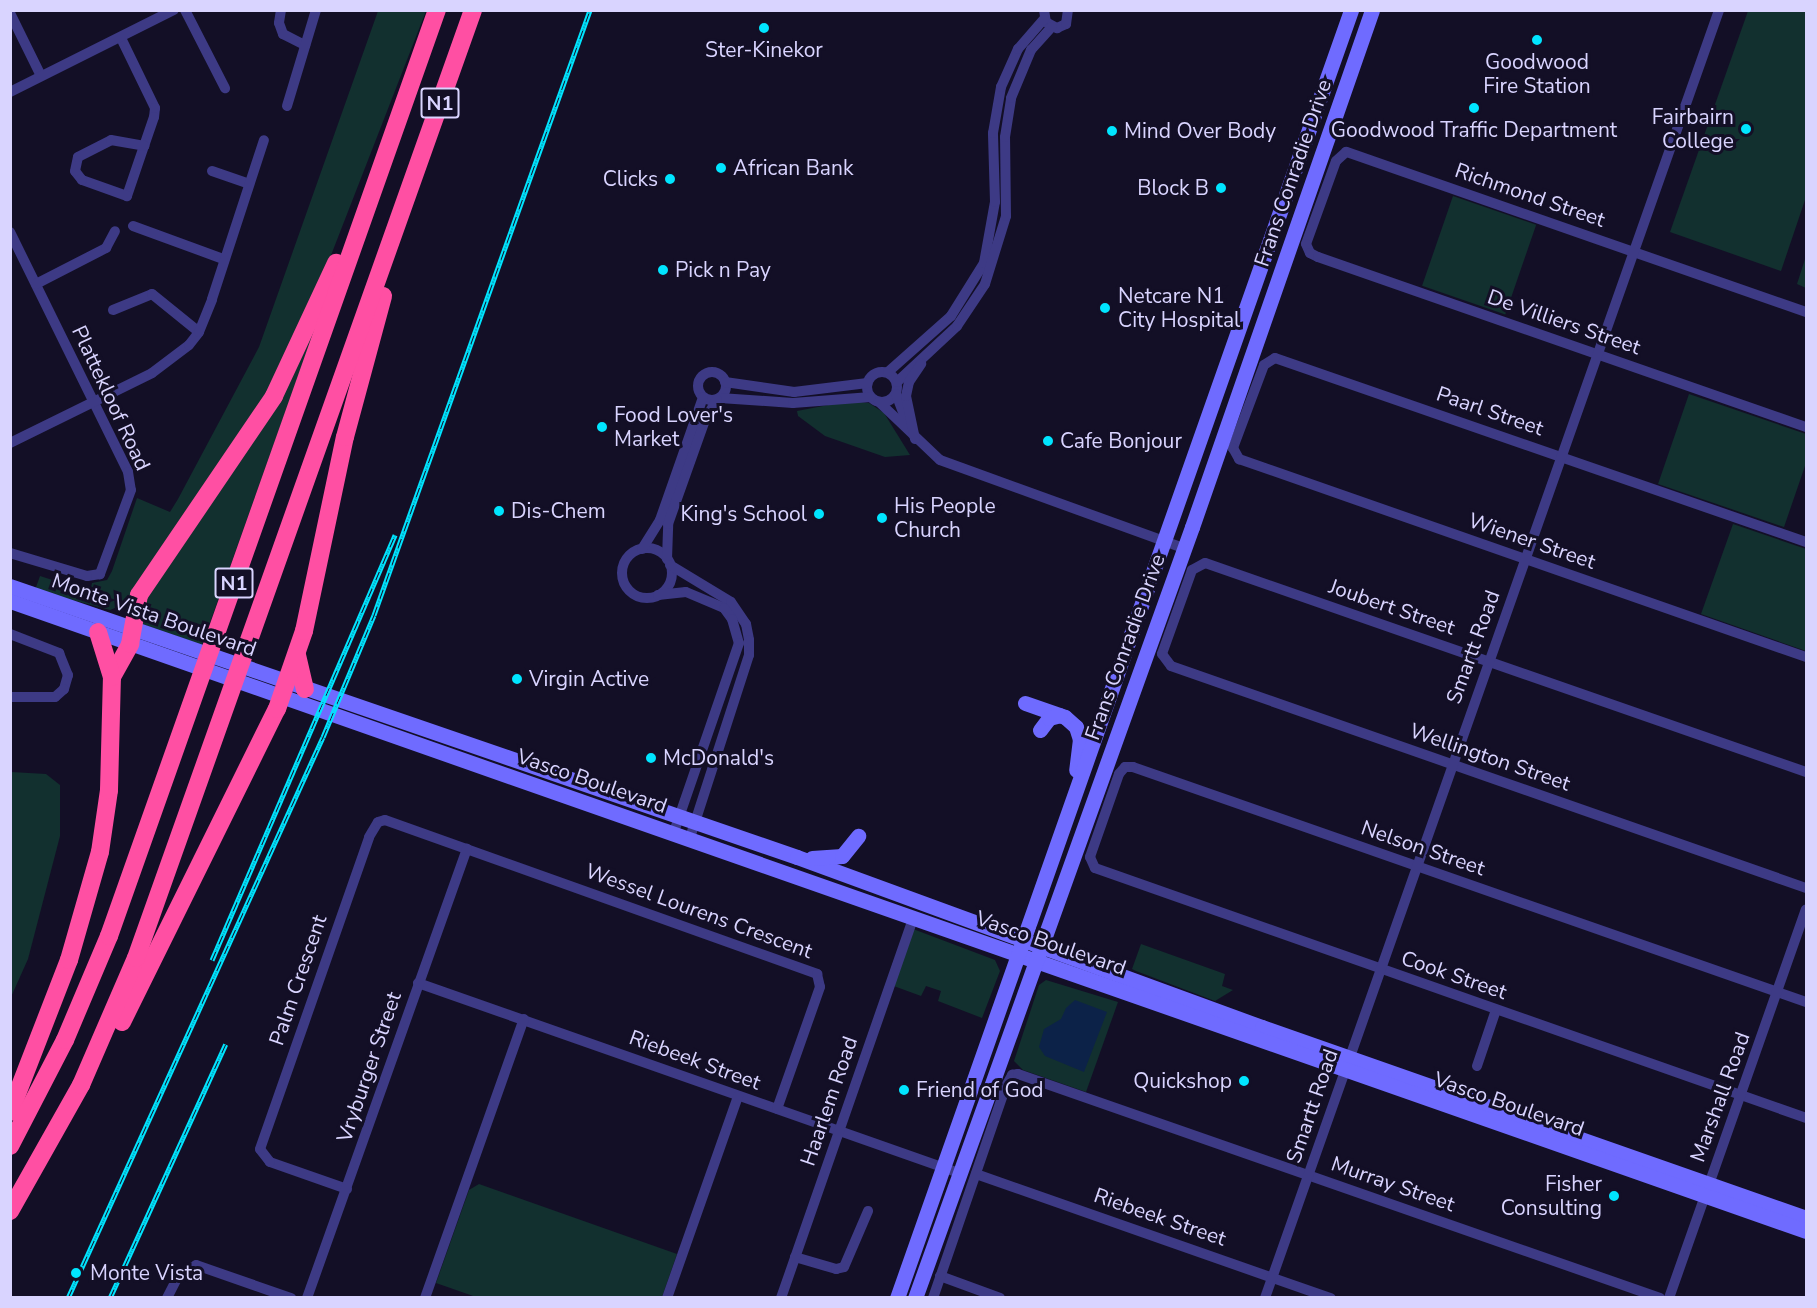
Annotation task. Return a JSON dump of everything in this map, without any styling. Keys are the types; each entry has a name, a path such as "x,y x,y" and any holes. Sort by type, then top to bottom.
{"highway":[{"path":"112,677 132,636 139,595 286,373 347,237 435,10"},
{"name":"N1","path":"10,1146 65,1040 109,936 435,10"},
{"name":"N1","path":"10,1211 38,1166 92,1062 136,958 473,10"},
{"path":"38,1166 88,1090 266,735 297,653 345,436 408,192"},
{"path":"10,1112 69,960 100,852 110,790 112,677 98,632"},
{"path":"297,653 307,694"}],"main road":[{"name":"Frans Conradie Drive","path":"897,1298 1351,10"},
{"name":"Frans Conradie Drive","path":"915,1298 1372,10"},
{"name":"Monte Vista Boulevard","path":"10,586 132,636 283,688"},
{"name":"Monte Vista Boulevard","path":"10,601 98,632 132,636"},
{"name":"Vasco Boulevard","path":"283,688 307,694 690,838 1035,961 1347,1063 1707,1189 1806,1218"},
{"path":"1025,703 1060,715 1072,722 1080,739 1070,806"},
{"path":"1040,730 1049,718 1060,715"},
{"name":"Vasco Boulevard","path":"369,718 680,817 797,857 1041,945 1347,1063"},
{"path":"797,857 840,857 853,847 858,836"},
{"name":"Vasco Boulevard","path":"1707,1189 1806,1231"}],"street":[{"path":"10,92 174,10"},
{"path":"185,10 225,88"},
{"path":"282,10 279,23 283,34 304,45"},
{"path":"287,106 316,10"},
{"path":"915,439 896,394 897,382 934,348 973,305 993,267 1006,216 1005,137 1011,98 1031,50 1052,27 1066,24 1068,10"},
{"name":"Smartt Road","path":"1265,1298 1719,10"},
{"path":"10,13 41,76"},
{"path":"674,832 739,643 735,626 724,608 686,592 641,597 624,583 626,560 642,549 660,520 703,397 698,385 705,375 718,374 725,382 794,392 867,383 875,373 888,372 951,316 984,263 995,202 993,133 1001,87 1018,49 1044,15 1052,27"},
{"path":"121,38 155,108 144,146 127,196 82,180 75,171 78,157 111,140 144,146"},
{"path":"10,443 152,373 180,354 199,332 264,140"},
{"name":"Richmond Street","path":"1310,253 1307,241 1336,161 1346,152 1806,312"},
{"path":"212,171 249,184"},
{"path":"133,226 223,259"},
{"path":"36,284 106,248 115,231"},
{"name":"Plattekloof Road","path":"10,232 128,472 131,490 106,566 100,574 90,577"},
{"name":"De Villiers Street","path":"1310,253 1806,427"},
{"path":"113,310 152,294 199,332"},
{"path":"915,439 907,407 909,382 934,348"},
{"name":"Paarl Street","path":"1245,461 1235,457 1233,448 1264,365 1275,358 1806,542"},
{"path":"888,372 897,382"},
{"path":"658,595 670,579 668,524 705,420 725,382"},
{"path":"867,383 875,400 928,452 953,465 1183,548"},
{"path":"703,397 794,403 888,401 896,394"},
{"name":"Wiener Street","path":"1245,461 1806,657"},
{"path":"642,549 656,550 668,562 731,602 746,624 749,640 749,655 690,838"},
{"name":"Monte Vista Boulevard","path":"10,553 90,577"},
{"name":"Joubert Street","path":"1164,659 1163,651 1192,570 1201,563 1806,772"},
{"path":"10,634 59,654 68,675 64,689 54,697 10,697"},
{"name":"Wellington Street","path":"1164,659 1171,666 1806,888"},
{"name":"Nelson Street","path":"1091,865 1090,857 1119,774 1130,767 1806,1002"},
{"name":"Palm Crescent","path":"347,1189 270,1162 260,1149 266,1130 373,828 381,821 391,821 466,849"},
{"name":"Vryburger Street","path":"308,1298 466,849"},
{"name":"Wessel Lourens Crescent","path":"466,849 817,974 820,987 777,1110"},
{"name":"Cook Street","path":"1091,865 1806,1118"},
{"name":"Marshall Road","path":"1669,1298 1806,909"},
{"name":"Haarlem Road","path":"781,1298 914,917"},
{"name":"Riebeek Street","path":"418,983 959,1173"},
{"path":"1477,1066 1496,1010"},
{"path":"425,1298 524,1019"},
{"name":"Murray Street","path":"976,1174 1012,1075 1024,1075 1660,1298"},
{"path":"667,1298 738,1096"},
{"path":"933,1298 976,1174"},
{"name":"Riebeek Street","path":"976,1174 1331,1298"},
{"path":"795,1257 836,1269 844,1267 868,1211"},
{"path":"167,1298 178,1276 196,1266 291,1298"},
{"path":"940,1276 1000,1298"}],"green space":[{"path":"378,11 426,11 314,299 278,378 127,603 110,610 35,590 40,576 90,592 92,583 107,580 112,571 137,498 170,512 178,499 259,347"},
{"name":"Fairbairn College","path":"1748,11 1806,11 1806,197 1781,271 1670,232"},
{"path":"1453,196 1536,225 1505,314 1422,286"},
{"path":"1806,256 1806,288 1797,284"},
{"path":"325,301 202,645 140,623 141,605"},
{"path":"1689,394 1806,434 1806,463 1784,527 1658,484"},
{"path":"849,401 869,403 884,413 910,455 885,457 825,436 798,416 797,411"},
{"path":"1733,524 1806,549 1806,651 1701,614"},
{"path":"11,772 46,774 60,785 60,836 28,959 11,997"},
{"path":"913,929 995,960 1000,971 982,1018 938,1001 941,991 926,986 921,996 891,985"},
{"path":"1141,944 1225,974 1222,986 1233,990 1215,1001 1132,969"},
{"path":"1046,980 1118,1002 1086,1092 1023,1070 1014,1061 1039,985"},
{"path":"479,1184 677,1254 662,1297 476,1297 436,1283 469,1190"}],"water":[{"path":"1075,1000 1107,1012 1084,1072 1045,1056 1039,1047 1044,1029 1061,1019 1066,1008"}],"railway":[{"path":"68,1298 323,737 374,615 590,10"},
{"path":"212,960 395,535"},
{"path":"110,1298 226,1044"}],"place":[{"name":"Ster-Kinekor","path":"764,28"},
{"name":"Goodwood Fire Station","path":"1537,40"},
{"name":"Goodwood Traffic Department","path":"1474,108"},
{"name":"Fairbairn College","path":"1746,129"},
{"name":"Mind Over Body","path":"1112,131"},
{"name":"African Bank","path":"721,168"},
{"name":"Clicks","path":"670,179"},
{"name":"Block B","path":"1221,188"},
{"name":"Pick n Pay","path":"663,270"},
{"name":"Netcare N1 City Hospital","path":"1105,308"},
{"name":"Food Lover's Market","path":"602,427"},
{"name":"Cafe Bonjour","path":"1048,441"},
{"name":"Dis-Chem","path":"499,511"},
{"name":"King's School","path":"819,514"},
{"name":"His People Church","path":"882,518"},
{"name":"Virgin Active","path":"517,679"},
{"name":"McDonald's","path":"651,758"},
{"name":"Quickshop","path":"1244,1081"},
{"name":"Friend of God","path":"904,1090"},
{"name":"Fisher Consulting","path":"1614,1196"},
{"name":"Monte Vista","path":"76,1273"}]}
